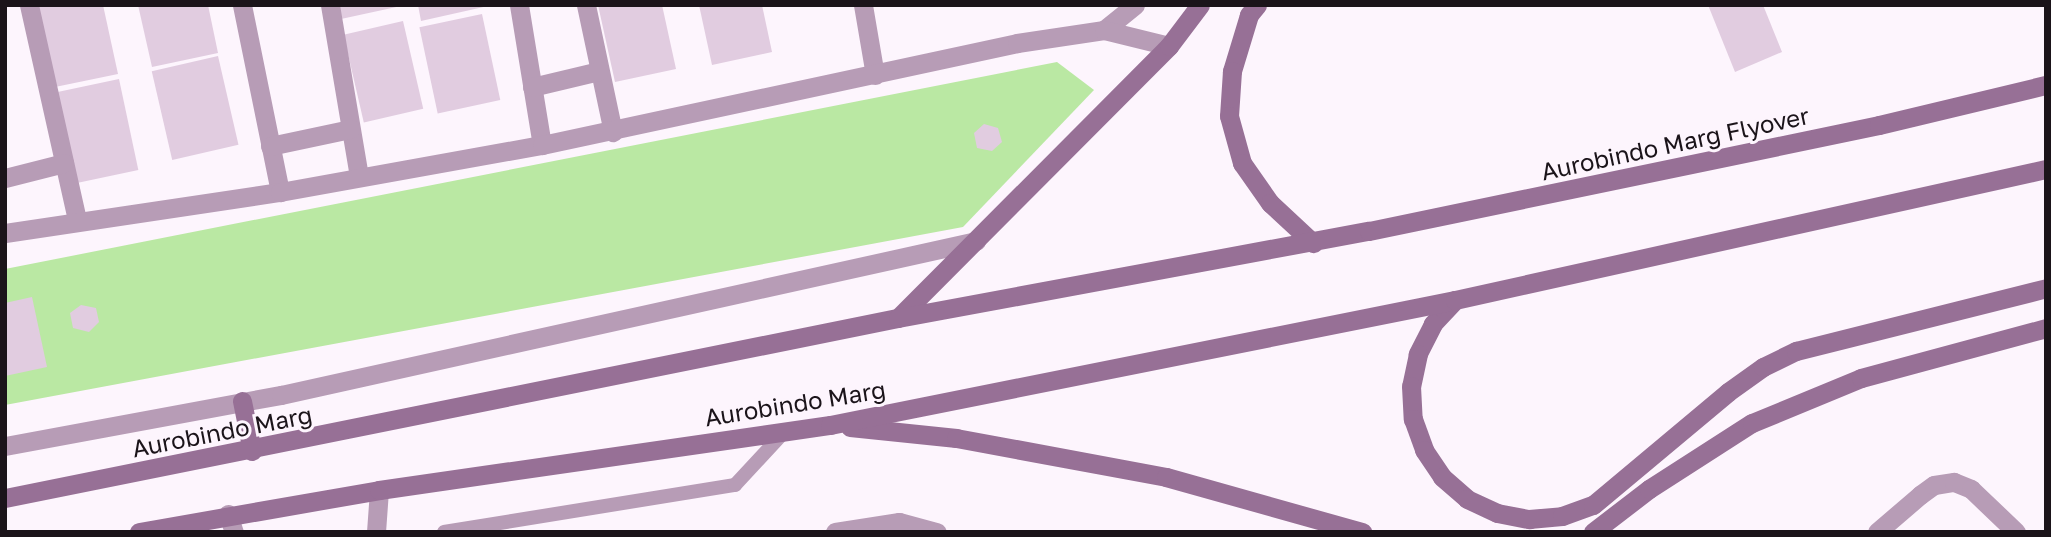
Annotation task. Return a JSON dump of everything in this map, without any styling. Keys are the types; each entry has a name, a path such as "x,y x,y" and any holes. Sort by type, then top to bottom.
{"main road":[{"path":"898,318 1169,46 1200,5"},
{"path":"1257,5 1249,15 1232,71 1229,116 1242,163 1270,203 1312,243"},
{"name":"Aurobindo Marg Flyover","path":"1312,243 1879,125 2046,85"},
{"path":"2046,169 1455,300 1433,324 1418,354 1411,386 1413,419 1424,450 1451,485 1497,513 1529,519 1562,516 1593,505 1728,392 1763,367 1796,351 2046,288"},
{"name":"Aurobindo Marg","path":"5,498 252,451 898,318 1312,243"},
{"name":"Aurobindo Marg","path":"139,532 231,523 379,490 830,425 1455,300"},
{"path":"1593,532 1649,489 1752,423 1861,378 2046,328"},
{"path":"242,401 252,451"},
{"path":"830,425 956,438 1166,477 1362,532"}],"street":[{"path":"29,5 77,220"},
{"path":"242,5 280,192"},
{"path":"330,5 359,177"},
{"path":"519,5 542,145"},
{"path":"586,5 613,132"},
{"path":"863,5 875,75"},
{"path":"1104,30 1135,5"},
{"path":"5,233 77,220 280,192 613,132 1017,43 1104,30 1169,46"},
{"path":"532,87 599,71"},
{"path":"270,146 350,129"},
{"path":"5,178 64,163"},
{"name":"Aurobindo Marg","path":"5,446 242,401 976,241"},
{"path":"1877,532 1927,490 1954,482 1971,489 2015,532"},
{"path":"376,532 379,490"},
{"path":"835,532 899,522 937,532"}],"lane":[{"path":"444,532 735,485 785,431"}],"green space":[{"path":"1057,62 1094,90 963,227 5,405 5,269"}],"building":[{"path":"37,5 103,5 118,74 55,87"},
{"path":"138,5 208,5 218,53 152,67"},
{"path":"337,5 401,5 401,6 341,19"},
{"path":"418,5 488,5 488,6 421,21"},
{"path":"598,5 662,5 676,69 615,82"},
{"path":"699,5 762,5 772,52 712,65"},
{"path":"1708,5 1763,5 1782,52 1735,72"},
{"path":"482,14 500,100 438,113 419,27"},
{"path":"403,21 423,109 364,122 344,35"},
{"path":"218,56 238,145 172,160 152,71"},
{"path":"119,79 138,170 76,183 56,92"},
{"path":"984,124 998,128 1002,142 992,151 977,148 974,133"},
{"path":"32,297 47,367 5,376 5,303"},
{"path":"81,305 96,308 99,322 89,332 73,328 70,313"}]}
